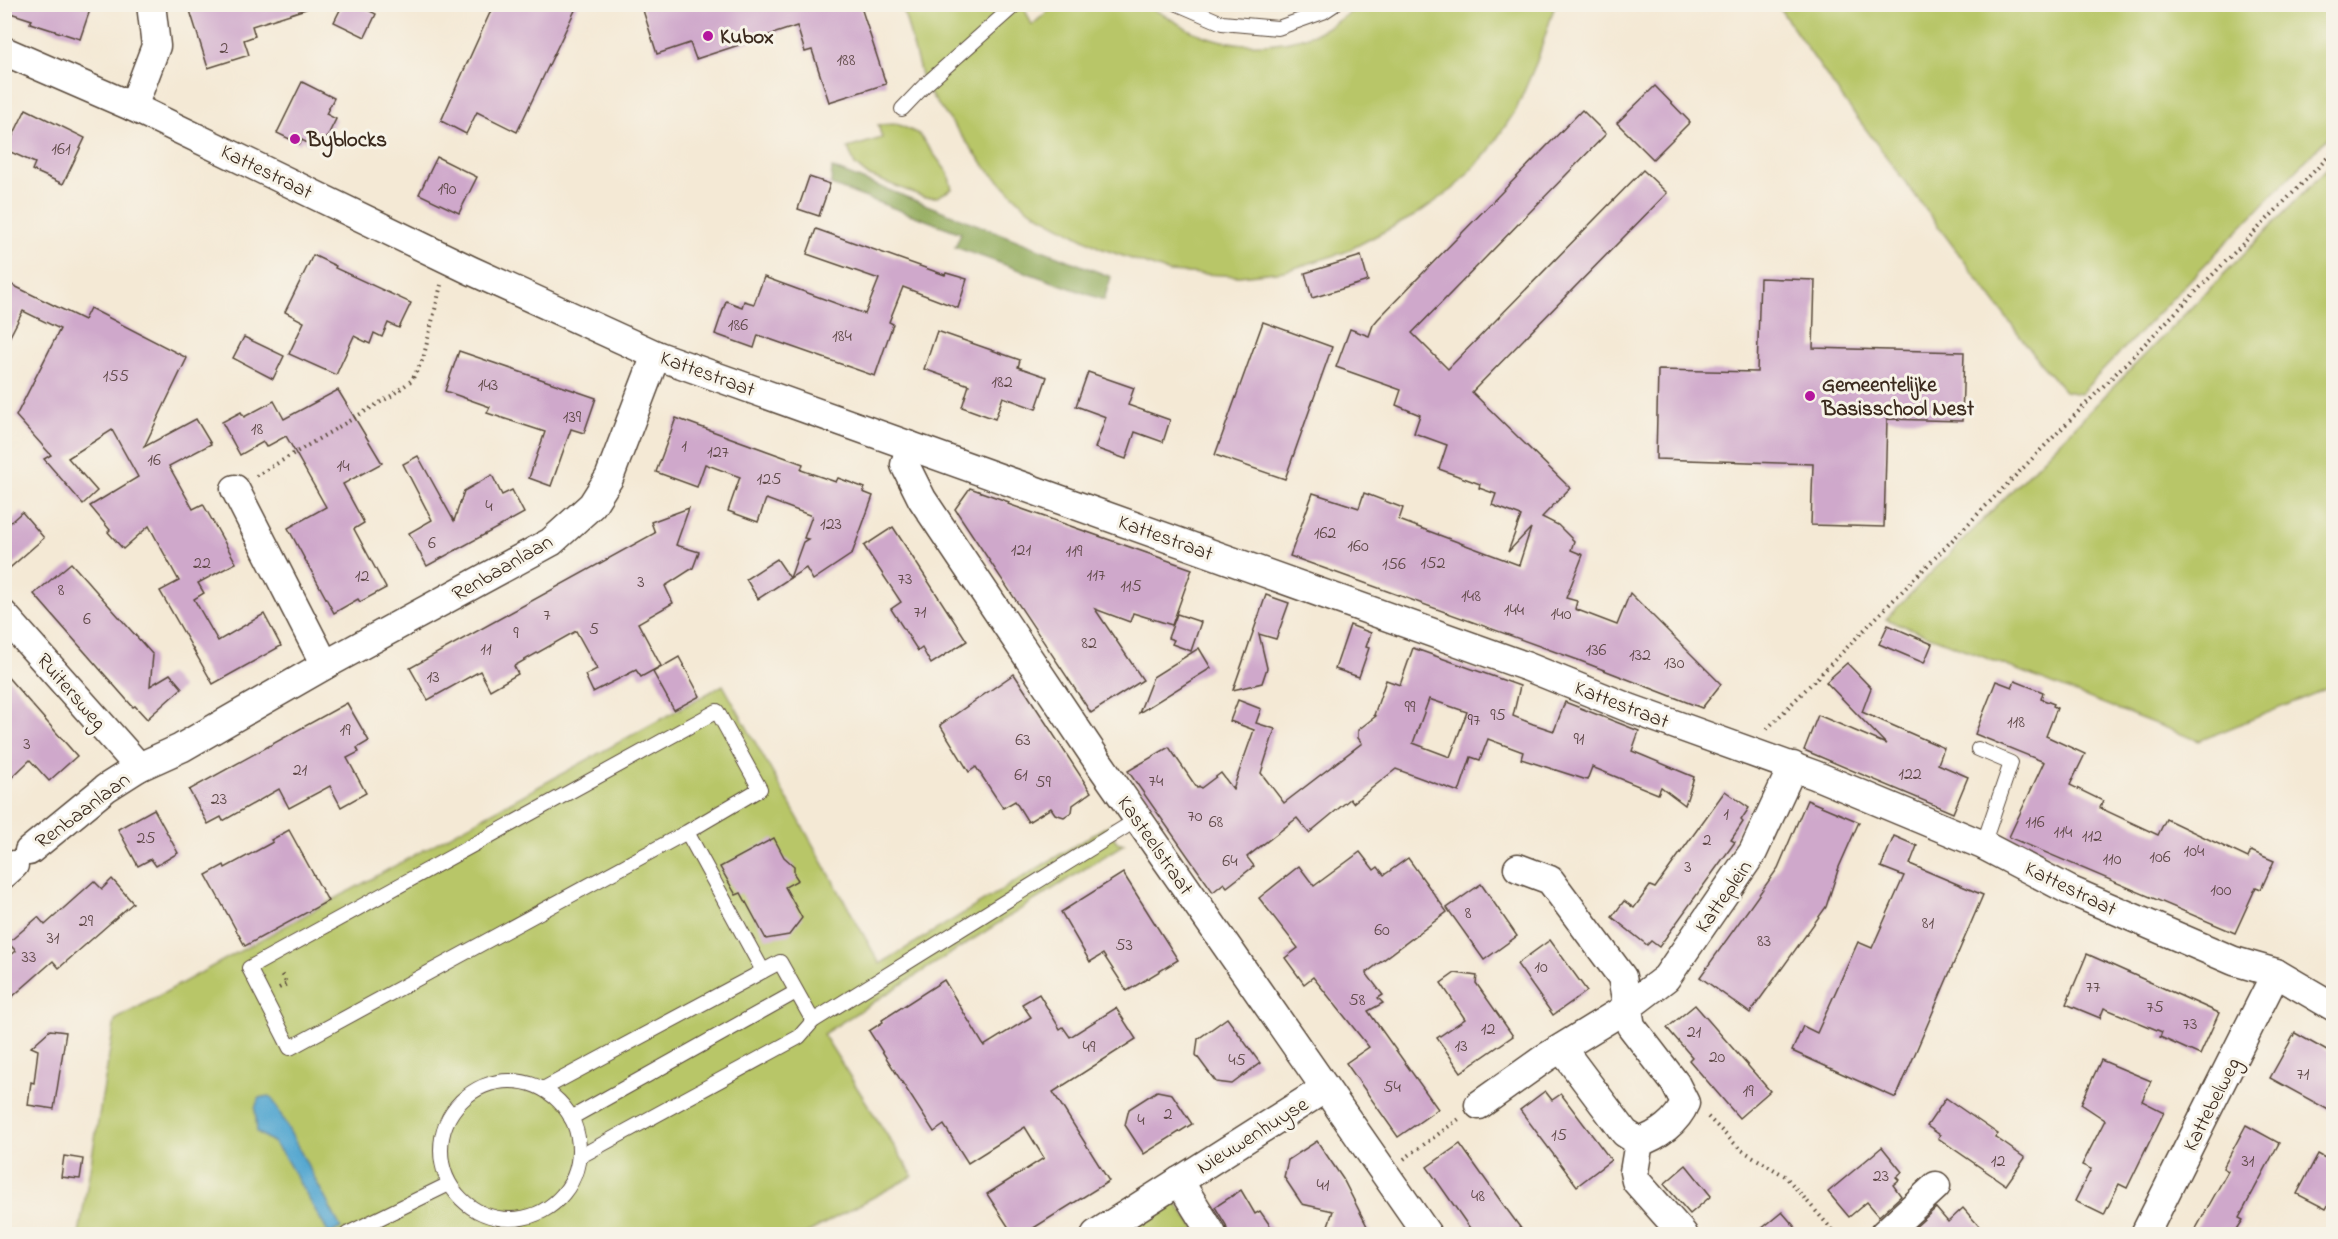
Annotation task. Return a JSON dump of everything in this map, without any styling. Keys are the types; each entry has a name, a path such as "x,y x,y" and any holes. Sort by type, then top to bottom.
{"street":[{"path":"133,107 156,46 151,4"},
{"name":"Kattestraat","path":"4,51 133,107 470,270 656,355 1528,667 1629,708 1793,766 1983,845 2069,890 2234,961 2276,973 2334,1007"},
{"name":"Renbaanlaan","path":"16,863 106,788 139,768 181,748 325,665 550,542 592,505 609,478 656,355"},
{"name":"Kasteelstraat","path":"910,446 905,465 922,499 1138,819 1427,1234"},
{"path":"235,489 325,665"},
{"name":"Ruitersweg","path":"4,615 139,768"},
{"name":"Katteplein","path":"1479,1105 1545,1058 1628,1007 1666,978 1753,852 1793,766"},
{"path":"1518,868 1550,880 1622,977 1631,1026 1674,1083 1685,1103 1680,1116 1652,1138 1639,1142 1625,1133 1562,1048"},
{"name":"Kattebelweg","path":"2145,1234 2276,973"},
{"name":"Nieuwenhuyse","path":"1096,1234 1324,1089"},
{"path":"1639,1142 1634,1172 1636,1180 1683,1234"},
{"name":"Nieuwenhuyse","path":"1179,1181 1212,1234"},
{"path":"1884,1234 1936,1186"}],"lane":[{"path":"902,110 924,86 1016,4"},
{"path":"1178,4 1222,23 1278,28 1323,12 1335,4"},
{"path":"717,711 760,789 687,832 290,1048 249,968 717,711"},
{"path":"1978,749 2012,763 1983,845"},
{"path":"579,1156 799,1037 813,1021 1138,819"},
{"path":"687,832 763,971"},
{"path":"543,1089 780,962 813,1021"},
{"path":"571,1118 796,992"},
{"path":"499,1082 522,1082 543,1089 561,1104 571,1118 577,1134 579,1156 573,1179 560,1198 542,1211 521,1219 498,1219 476,1211 458,1197 449,1184 442,1167 441,1144 446,1122 459,1103 477,1089 499,1082"},
{"path":"347,1234 449,1184"}],"path":[{"path":"1748,749 2334,152"},
{"path":"235,489 392,396 412,380 423,360 443,277"},
{"path":"1685,1103 1701,1109 1740,1149 1785,1176 1836,1234"},
{"path":"1384,1173 1479,1105"}],"green space":[{"path":"1110,3 1142,5 1208,37 1238,43 1269,44 1300,39 1314,34 1360,5 1555,5 1537,61 1516,110 1488,152 1453,189 1414,216 1345,252 1285,271 1239,276 1169,272 1100,248 1028,209 987,169 924,86 902,5 1023,5 1032,25 1055,5"},
{"path":"1777,5 2333,5 2333,132 2080,394 2065,391 2041,364 1838,92"},
{"path":"897,124 919,134 948,173 952,189 937,197 924,197 867,175 855,165 848,148 882,138 878,125"},
{"path":"832,168 1111,277 1104,300 955,247 961,233 831,185"},
{"path":"2326,170 2334,179 2333,686 2199,741 1886,619"},
{"path":"723,685 880,964 1112,823 1114,826 1111,833 1117,842 1124,844 823,1034 913,1176 805,1234 79,1234 115,1020"},
{"path":"1174,1200 1199,1234 1187,1232 1186,1234 1115,1234"}],"water":[{"path":"269,1096 341,1228 329,1234 284,1156 274,1143 257,1132 255,1108 259,1098"}],"building":[{"path":"4,4 92,4 80,39 30,23 32,20 4,11"},
{"path":"188,4 305,4 306,9 252,26 255,36 244,40 249,55 208,68"},
{"path":"343,4 356,4 376,14 365,37 334,22"},
{"path":"494,4 578,4 517,132 477,112 466,134 441,121"},
{"path":"641,4 860,4 886,84 829,102 812,50 805,52 797,26 696,59 690,43 657,54"},
{"path":"302,82 334,98 326,114 336,119 323,145 313,140 311,145 302,140 300,144 277,133"},
{"path":"1655,86 1690,122 1653,159 1617,123"},
{"path":"26,109 85,138 63,184 32,170 35,163 6,150"},
{"path":"1582,110 1606,134 1412,333 1448,369 1643,170 1667,193 1472,392 1570,488 1542,517 1558,525 1574,541 1571,550 1583,555 1566,598 1577,601 1575,609 1617,625 1630,593 1721,684 1702,708 1578,660 1290,556 1313,493 1359,508 1364,493 1403,508 1399,520 1519,565 1531,528 1508,552 1521,516 1492,505 1496,494 1479,488 1480,484 1439,469 1447,445 1414,433 1420,415 1396,405 1401,390 1336,367 1350,329 1369,336 1378,319"},
{"path":"437,157 477,177 459,213 419,194"},
{"path":"809,177 830,184 819,216 798,209"},
{"path":"816,229 945,275 946,273 967,279 958,308 903,287 889,322 893,324 875,376 758,335 754,348 715,334 726,301 742,307 744,301 754,304 764,277 865,314 879,279 807,254"},
{"path":"313,255 336,266 335,268 411,303 399,328 388,323 382,337 374,333 370,344 354,336 336,375 289,354 304,322 285,312"},
{"path":"1361,256 1368,281 1312,298 1305,273"},
{"name":"Gemeentelijke Basisschool Nest","path":"1760,278 1815,280 1813,348 1964,352 1962,421 1887,419 1884,527 1811,525 1813,464 1656,459 1658,370 1757,372"},
{"path":"4,281 84,320 90,308 187,358 144,447 196,419 211,444 169,466 193,509 203,504 236,563 198,583 204,593 194,599 218,641 264,614 281,646 213,684 160,591 179,581 149,526 123,549 90,506 138,477 112,430 68,458 97,491 83,504 44,459 51,455 16,416 60,329 23,311 4,348"},
{"path":"1263,322 1332,347 1285,479 1215,455"},
{"path":"937,331 1020,360 1018,367 1047,377 1036,409 1003,397 995,419 962,407 969,385 924,369"},
{"path":"244,337 284,356 273,379 233,358"},
{"path":"459,351 596,398 584,433 571,429 551,486 529,478 545,432 487,413 490,407 445,391"},
{"path":"1088,372 1134,388 1128,405 1170,420 1163,442 1135,432 1126,459 1095,448 1106,417 1076,406"},
{"path":"338,390 382,463 343,484 364,523 354,529 386,588 360,602 358,599 334,613 288,528 326,507 286,436 266,447 263,442 240,455 222,422 241,412 244,417 274,401 284,419"},
{"path":"676,418 803,464 801,470 836,482 838,478 865,488 863,492 873,496 852,554 813,580 806,568 790,578 803,542 808,539 804,538 812,516 766,499 758,522 728,511 740,477 705,464 697,487 656,472"},
{"path":"418,456 454,521 464,491 492,475 502,495 512,490 524,513 427,566 409,533 432,520 403,464"},
{"path":"970,488 1009,502 1008,504 1192,569 1172,625 1133,613 1130,622 1095,609 1143,680 1091,713 955,509"},
{"path":"689,508 676,545 699,552 693,568 665,586 673,603 638,623 661,666 641,677 636,670 593,692 585,675 597,669 576,631 514,666 518,674 490,690 480,671 428,700 410,668 655,533 651,522"},
{"path":"22,512 44,538 4,573 4,528"},
{"path":"893,527 967,641 931,664 922,648 918,651 891,609 901,602 864,546"},
{"path":"777,559 790,578 758,599 746,579"},
{"path":"71,563 153,655 150,686 170,674 182,688 147,719 135,706 133,707 34,594"},
{"path":"1266,595 1289,603 1276,639 1259,634 1267,668 1262,683 1233,690"},
{"path":"1177,614 1201,622 1191,651 1172,644 1174,640 1168,638"},
{"path":"1350,625 1371,633 1366,647 1369,648 1359,677 1335,669"},
{"path":"1888,625 1932,644 1924,663 1879,644"},
{"path":"1199,648 1211,668 1139,713 1153,677"},
{"path":"1413,648 1520,686 1513,716 1533,724 1554,731 1565,702 1639,731 1632,751 1694,777 1685,805 1661,787 1658,794 1592,767 1587,780 1521,759 1523,752 1488,739 1480,760 1471,757 1459,792 1396,769 1353,803 1350,799 1309,833 1297,818 1247,857 1254,866 1227,887 1224,883 1213,892 1128,771 1169,747 1197,788 1199,786 1201,788 1221,773 1233,789 1254,730 1230,721 1238,700 1261,709 1256,723 1275,729 1261,773 1284,803 1362,743 1358,738 1358,730 1376,716 1374,715 1386,680 1400,685","holes":["1429,699 1467,712 1450,757 1413,743"]},
{"path":"679,657 700,696 674,710 653,672"},
{"path":"1847,663 1871,688 1862,712 1944,748 1938,764 1968,777 1953,813 1804,750 1818,715 1886,744 1826,682"},
{"path":"4,673 77,756 49,781 30,760 4,785"},
{"path":"1014,674 1091,792 1073,805 1072,812 1064,817 1055,814 1051,808 1028,822 1015,801 1003,808 976,767 969,772 940,725"},
{"path":"1996,681 2012,687 2015,681 2043,692 2041,699 2054,704 2053,706 2057,708 2046,736 2085,754 2070,785 2103,801 2100,808 2158,835 2166,819 2248,858 2251,851 2274,861 2261,889 2256,887 2235,933 2009,837 2044,762 1975,734"},
{"path":"347,703 369,741 357,748 359,752 347,758 366,793 341,807 330,786 289,808 279,789 223,821 221,817 208,824 189,790"},
{"path":"1725,791 1749,808 1731,840 1735,842 1659,947 1651,941 1647,945 1612,917 1624,901 1634,908 1650,886 1655,888"},
{"path":"1807,800 1859,822 1839,867 1826,907 1750,1013 1700,977 1778,868"},
{"path":"154,809 178,853 156,866 151,859 138,866 118,829"},
{"path":"289,830 328,901 245,946 206,875 224,865 225,868 273,842 271,840"},
{"path":"1894,836 1917,846 1910,864 1983,895 1896,1098 1792,1051 1803,1026 1817,1033 1858,942 1872,948 1904,876 1881,867"},
{"path":"774,838 784,857 794,866 794,874 798,880 785,887 802,918 789,935 766,939 741,893 736,895 720,867"},
{"path":"1360,852 1374,870 1378,867 1384,875 1408,858 1447,912 1366,973 1383,995 1378,998 1383,1003 1368,1011 1438,1109 1398,1137 1346,1063 1369,1047 1313,977 1304,984 1285,958 1298,948 1259,898 1299,866 1314,886"},
{"path":"1123,873 1178,960 1127,991 1103,954 1090,962 1061,912"},
{"path":"112,879 133,903 59,968 53,961 4,1004 4,961 16,951 8,943 38,917 45,925 94,881 102,889"},
{"path":"1481,884 1517,936 1484,960 1447,908"},
{"path":"1550,940 1587,991 1553,1015 1517,964"},
{"path":"2087,954 2219,1013 2200,1055 2160,1037 2162,1032 2104,1008 2100,1018 2066,1004"},
{"path":"1455,973 1477,976 1476,983 1513,1036 1461,1072 1437,1038 1465,1019 1441,983"},
{"path":"944,980 984,1046 1031,1017 1022,1004 1039,994 1060,1029 1063,1027 1070,1037 1116,1008 1136,1039 1053,1092 1109,1181 1024,1234 1013,1234 987,1194 1044,1158 1025,1127 968,1163 944,1125 934,1132 869,1031"},
{"path":"1695,1005 1770,1091 1739,1118 1689,1060 1692,1057 1667,1028"},
{"path":"1227,1018 1260,1063 1232,1084 1216,1082 1196,1055 1198,1039"},
{"path":"50,1030 66,1032 54,1109 28,1105 31,1082 34,1083 38,1050 31,1047"},
{"path":"2295,1033 2334,1055 2334,1113 2270,1078"},
{"path":"2101,1060 2151,1081 2142,1101 2164,1112 2127,1188 2119,1184 2104,1215 2075,1201 2091,1169 2082,1165 2105,1120 2081,1104"},
{"path":"1157,1091 1172,1094 1192,1124 1144,1154 1125,1125 1129,1109"},
{"path":"1545,1091 1552,1100 1561,1094 1611,1160 1577,1186 1520,1110"},
{"path":"1946,1098 1998,1134 1995,1137 2025,1158 2006,1185 1938,1138 1940,1135 1927,1126"},
{"path":"2246,1125 2279,1143 2239,1218 2243,1220 2234,1234 2193,1234 2228,1171 2223,1168"},
{"path":"1317,1141 1343,1179 1371,1234 1325,1234 1333,1211 1302,1204 1284,1177 1288,1160"},
{"path":"1460,1144 1525,1234 1474,1234 1427,1167"},
{"path":"1882,1147 1902,1172 1896,1177 1899,1180 1893,1185 1901,1196 1879,1216 1867,1202 1849,1217 1828,1192"},
{"path":"2318,1154 2334,1163 2334,1195 2326,1209 2297,1194"},
{"path":"64,1156 83,1159 80,1179 61,1177"},
{"path":"1686,1165 1711,1196 1690,1214 1664,1184"},
{"path":"1241,1190 1255,1214 1260,1211 1276,1234 1228,1234 1226,1225 1215,1207"},
{"path":"1936,1208 1948,1222 1963,1208 1986,1234 1908,1234"},
{"path":"1782,1212 1801,1234 1755,1234"}],"place":[{"name":"Kubox","path":"708,36"},
{"name":"Byblocks","path":"295,139"},
{"name":"Gemeentelijke Basisschool Nest","path":"1810,396"}]}
